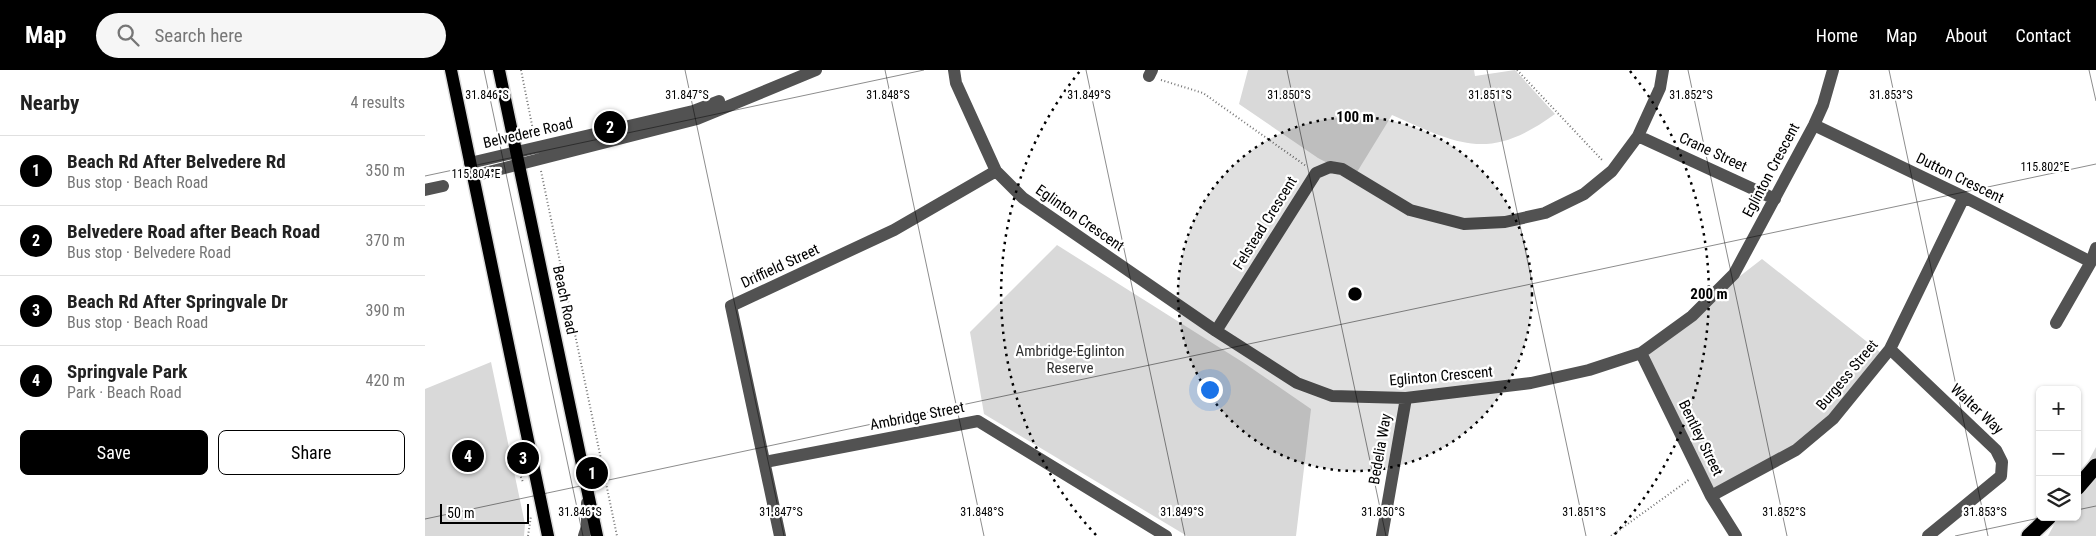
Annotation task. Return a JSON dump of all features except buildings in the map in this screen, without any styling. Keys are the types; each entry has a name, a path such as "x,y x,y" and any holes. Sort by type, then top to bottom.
{"highway":[{"path":"2081,483 2096,466"},
{"path":"2029,536 2045,521"}],"main road":[{"path":"451,70 548,536"},
{"name":"Beach Road","path":"499,70 597,536"}],"street":[{"name":"Belvedere Road","path":"538,154 693,111 759,86 793,70"},
{"name":"Belvedere Road","path":"471,169 697,119 816,70"},
{"name":"Eglinton Crescent","path":"945,70 955,76 996,171 1023,198 1216,331 1297,383 1332,396 1405,398 1531,383 1589,370 1641,353 1691,316 1734,274 1814,125 1823,105 1833,70"},
{"name":"Felstead Crescent","path":"1216,331 1316,173 1330,167 1342,169 1410,210 1465,224 1505,222 1545,213 1584,194 1612,171 1638,136 1660,88 1663,70"},
{"name":"Dutton Crescent","path":"1814,125 1964,197 2091,262"},
{"name":"Crane Street","path":"1638,136 1775,199"},
{"name":"Driffield Street","path":"780,536 731,306 894,230 996,171"},
{"path":"425,190 443,186"},
{"name":"Burgess Street","path":"1711,496 1796,450 1833,419 1891,349 1964,197"},
{"path":"2056,323 2091,262 2096,248"},
{"name":"Walter Way","path":"1891,349 1996,450 2003,462 2001,476 1928,536"},
{"name":"Bentley Street","path":"1641,353 1711,496 1736,536"},
{"name":"Bedelia Way","path":"1382,536 1405,398"},
{"name":"Ambridge Street","path":"765,462 978,421 1149,532 1166,536"},
{"path":"584,536 588,512 586,483"}],"path":[{"path":"521,70 617,536"},
{"path":"1517,70 1612,171"},
{"path":"1150,73 1203,93 1316,173"},
{"path":"1611,536 1699,472"}],"green space":[{"path":"1248,70 1474,70 1475,76 1515,70 1555,114 1532,129 1511,139 1474,144 1456,141 1392,115 1354,177 1318,158 1239,104"},
{"name":"Ambridge-Eglinton Reserve","path":"1057,245 1244,363 1311,409 1296,536 1187,536 984,414 970,332"},
{"path":"1762,259 1885,356 1833,419 1790,453 1711,496 1641,353"},
{"path":"491,362 525,524 524,536 425,536 425,389"},
{"path":"2096,447 2096,536 2048,536 2056,521 2081,521 2081,475"}],"place":[{"name":"Belvedere Road after Beach Road","path":"610,127"},
{"name":"Springvale Park","path":"468,456"},
{"name":"Beach Rd After Springvale Dr","path":"523,458"},
{"name":"Beach Rd After Belvedere Rd","path":"592,473"}]}
